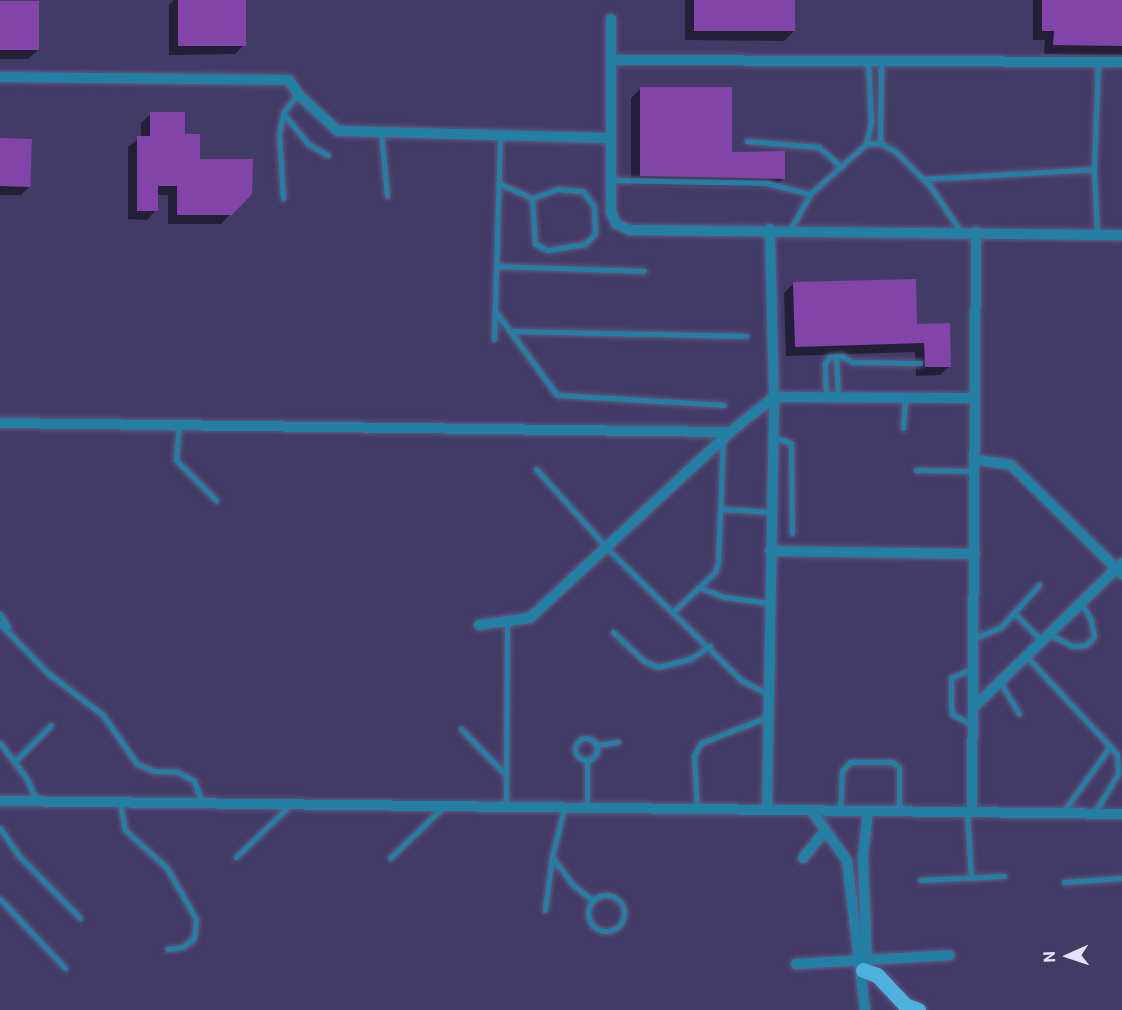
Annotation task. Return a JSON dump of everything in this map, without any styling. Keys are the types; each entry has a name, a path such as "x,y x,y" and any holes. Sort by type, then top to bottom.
{"main road":[{"path":"862,962 905,1005 918,1010"}],"street":[{"path":"611,19 609,138 611,212 616,224 630,230 770,229 1122,235"},
{"path":"611,60 1122,62"},
{"path":"0,76 289,80 298,94 338,131 609,138"},
{"path":"766,810 774,397 770,229"},
{"path":"970,812 976,705 977,465 974,398 976,232"},
{"path":"479,625 507,624 530,618 608,549 727,435 774,397 974,398"},
{"path":"0,423 727,435"},
{"path":"976,705 1081,602 1120,568 1011,465 977,465"},
{"path":"770,551 975,554"},
{"path":"1,799 36,802 1122,814"},
{"path":"812,811 847,861 862,962"},
{"path":"865,1010 862,962 862,857 868,811"},
{"path":"803,858 825,831"},
{"path":"847,861 862,857"},
{"path":"796,964 862,962 950,955"}],"lane":[{"path":"790,230 810,194 866,144 871,122 867,61"},
{"path":"880,143 881,61"},
{"path":"1097,234 1094,169 1098,62"},
{"path":"283,198 279,134 283,113 298,94"},
{"path":"283,113 308,144 328,155"},
{"path":"381,132 387,196"},
{"path":"494,339 500,136"},
{"path":"747,141 819,147 841,167"},
{"path":"866,144 880,143 923,179 961,232"},
{"path":"923,179 1094,169"},
{"path":"610,180 766,183 810,194"},
{"path":"498,183 532,198 558,189 583,191 594,207 595,234 585,244 547,250 535,244 532,198"},
{"path":"496,266 644,271"},
{"path":"495,311 557,395 724,405"},
{"path":"510,331 746,336"},
{"path":"836,356 838,397"},
{"path":"826,397 825,360 836,356 852,362 920,363"},
{"path":"903,428 905,398"},
{"path":"179,425 176,460 216,501"},
{"path":"674,611 715,572 718,562 727,435"},
{"path":"773,437 791,443 792,533"},
{"path":"916,470 977,465"},
{"path":"537,469 608,549 710,646 741,680 767,694"},
{"path":"722,509 771,512"},
{"path":"975,638 1001,627 1039,585"},
{"path":"698,587 724,597 769,603"},
{"path":"1014,613 1045,637 1073,646 1086,645 1094,637 1091,620 1081,602"},
{"path":"0,614 8,629 49,675 103,715 137,764 154,771 178,772 194,781 202,804"},
{"path":"0,624 8,629"},
{"path":"506,807 507,624"},
{"path":"613,632 644,661 658,667 690,659 710,646"},
{"path":"1026,656 1117,754 1118,774 1093,814"},
{"path":"975,667 951,678 951,705 952,714 975,725"},
{"path":"1000,681 1019,714"},
{"path":"697,810 694,756 701,743 767,717"},
{"path":"14,762 51,725"},
{"path":"461,729 506,775"},
{"path":"586,761 575,753 579,740 586,737 598,745 618,742"},
{"path":"0,743 27,779 36,802"},
{"path":"586,761 596,756 598,745"},
{"path":"1063,813 1109,748"},
{"path":"586,761 587,808"},
{"path":"840,812 842,771 850,762 892,762 899,766 899,811"},
{"path":"120,803 125,830 168,868 196,919 194,938 183,946 167,949"},
{"path":"236,856 290,805"},
{"path":"390,858 443,807"},
{"path":"545,910 552,858 564,808"},
{"path":"970,812 971,877"},
{"path":"0,828 19,856 80,918"},
{"path":"552,858 573,885 592,900"},
{"path":"920,880 1004,876"},
{"path":"1064,882 1122,878"},
{"path":"611,894 620,900 625,910 617,928 596,928 589,921 588,910 592,900 611,894"},
{"path":"0,899 65,968"}],"building":[{"path":"178,0 246,0 246,46 178,46"},
{"path":"694,0 795,0 795,31 694,31"},
{"path":"1042,0 1122,0 1122,46 1053,45 1054,31 1042,31"},
{"path":"0,1 39,1 39,50 0,50"},
{"path":"640,87 732,87 732,152 785,151 785,179 640,176"},
{"path":"150,112 185,112 185,134 200,134 200,159 253,159 252,194 232,215 177,215 177,186 158,186 158,211 137,211 137,136 150,136"},
{"path":"0,138 32,139 30,187 0,186"},
{"path":"916,279 917,324 950,323 951,367 925,367 924,343 795,347 793,282"}]}
